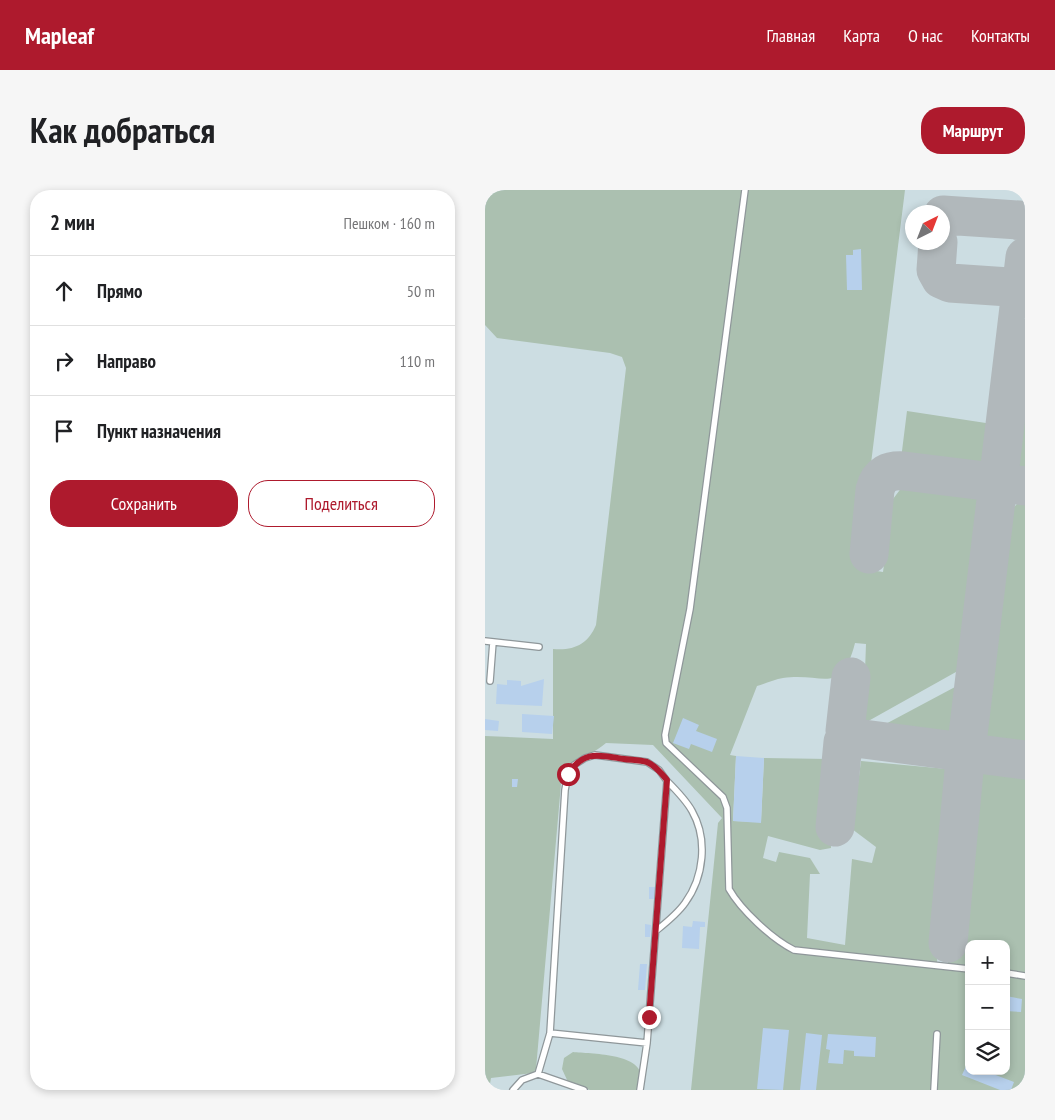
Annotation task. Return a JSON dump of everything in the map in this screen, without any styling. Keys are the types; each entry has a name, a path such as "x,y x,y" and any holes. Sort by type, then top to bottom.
{"lane":[{"path":"745,190 689,609 665,735 666,743 723,798 727,808 729,889 735,900 781,944 793,950 965,969"},
{"path":"485,641 539,647"},
{"path":"490,681 493,642"},
{"path":"538,1074 550,1032 565,790 568,774 574,765 585,758 595,755 647,762 659,770 692,809 701,829 702,858 696,886 689,898 657,930"},
{"path":"640,1090 647,1043 657,930 667,780"},
{"path":"1010,974 1025,976"},
{"path":"550,1032 647,1043"},
{"path":"934,1090 937,1034"},
{"path":"513,1090 522,1080 538,1074 584,1090"}],"shaded area":[{"path":"485,190 1025,190 1025,1090 485,1090"}],"green space":[{"path":"485,190 905,190 858,568 883,572 893,499 902,487 981,497 990,507 972,663 863,724 866,644 855,643 850,660 844,670 837,676 829,679 783,678 757,686 730,755 736,756 733,821 761,822 764,758 829,759 831,848 820,850 768,836 763,858 776,862 779,852 810,858 820,874 810,874 807,938 845,945 852,859 872,863 876,847 852,829 861,761 958,770 937,962 948,964 948,959 957,954 980,772 1025,778 1025,1090 691,1090 718,823 722,818 653,745 606,743 574,764 564,775 561,784 536,1069 533,1073 491,1078 489,1090 485,1090 485,736 553,739 553,649 567,649 579,645 589,637 596,625 626,368 622,357 610,353 497,338 485,325"},
{"path":"1025,387 1025,483 1015,472"},
{"path":"907,411 999,425 996,470 987,478 907,469 901,459"},
{"path":"1020,501 1025,502 1025,756 984,752 1010,511"},
{"path":"970,679 964,742 956,747 865,735"},
{"path":"573,1052 608,1055 631,1062 639,1069 641,1078 637,1090 590,1090 568,1082 562,1069 564,1058"}],"building":[{"path":"861,249 862,290 847,290 846,255 853,255 853,250"},
{"path":"544,679 542,706 496,704 497,684 507,685 507,680 521,681 521,686"},
{"path":"522,714 554,716 552,734 522,732"},
{"path":"683,718 699,725 696,731 717,739 712,752 691,744 689,749 673,743"},
{"path":"485,719 499,721 498,731 485,730"},
{"path":"736,756 764,758 761,823 733,821"},
{"path":"512,779 518,779 517,787 512,787"},
{"path":"649,887 655,887 654,899 649,899"},
{"path":"693,921 705,922 705,927 700,927 699,949 682,948 683,926 692,927"},
{"path":"645,924 651,925 650,937 645,937"},
{"path":"640,964 647,964 645,990 638,990"},
{"path":"1010,997 1022,999 1021,1012 1010,1011"},
{"path":"763,1028 789,1030 783,1090 757,1089"},
{"path":"806,1033 822,1035 816,1090 800,1090"},
{"path":"828,1034 876,1037 875,1057 854,1056 854,1051 844,1050 843,1064 828,1063 830,1050 826,1049"},
{"path":"965,1068 965,1075 996,1075 1014,1082 1011,1090 1000,1090 962,1075"}],"taxiway":[{"path":"950,215 1019,220 1025,224"},
{"path":"937,250 936,270 941,279 950,283 1009,287 1015,289 1020,300"},
{"path":"948,943 965,760 1025,257"},
{"path":"869,554 875,490 879,480 889,472 904,471 1025,486"},
{"path":"848,737 845,731 851,677"},
{"path":"835,827 843,742 848,737 1025,760"}],"route":[{"path":"568,774 574,765 585,758 595,755 647,762 659,770 667,780 649,1017"}]}
